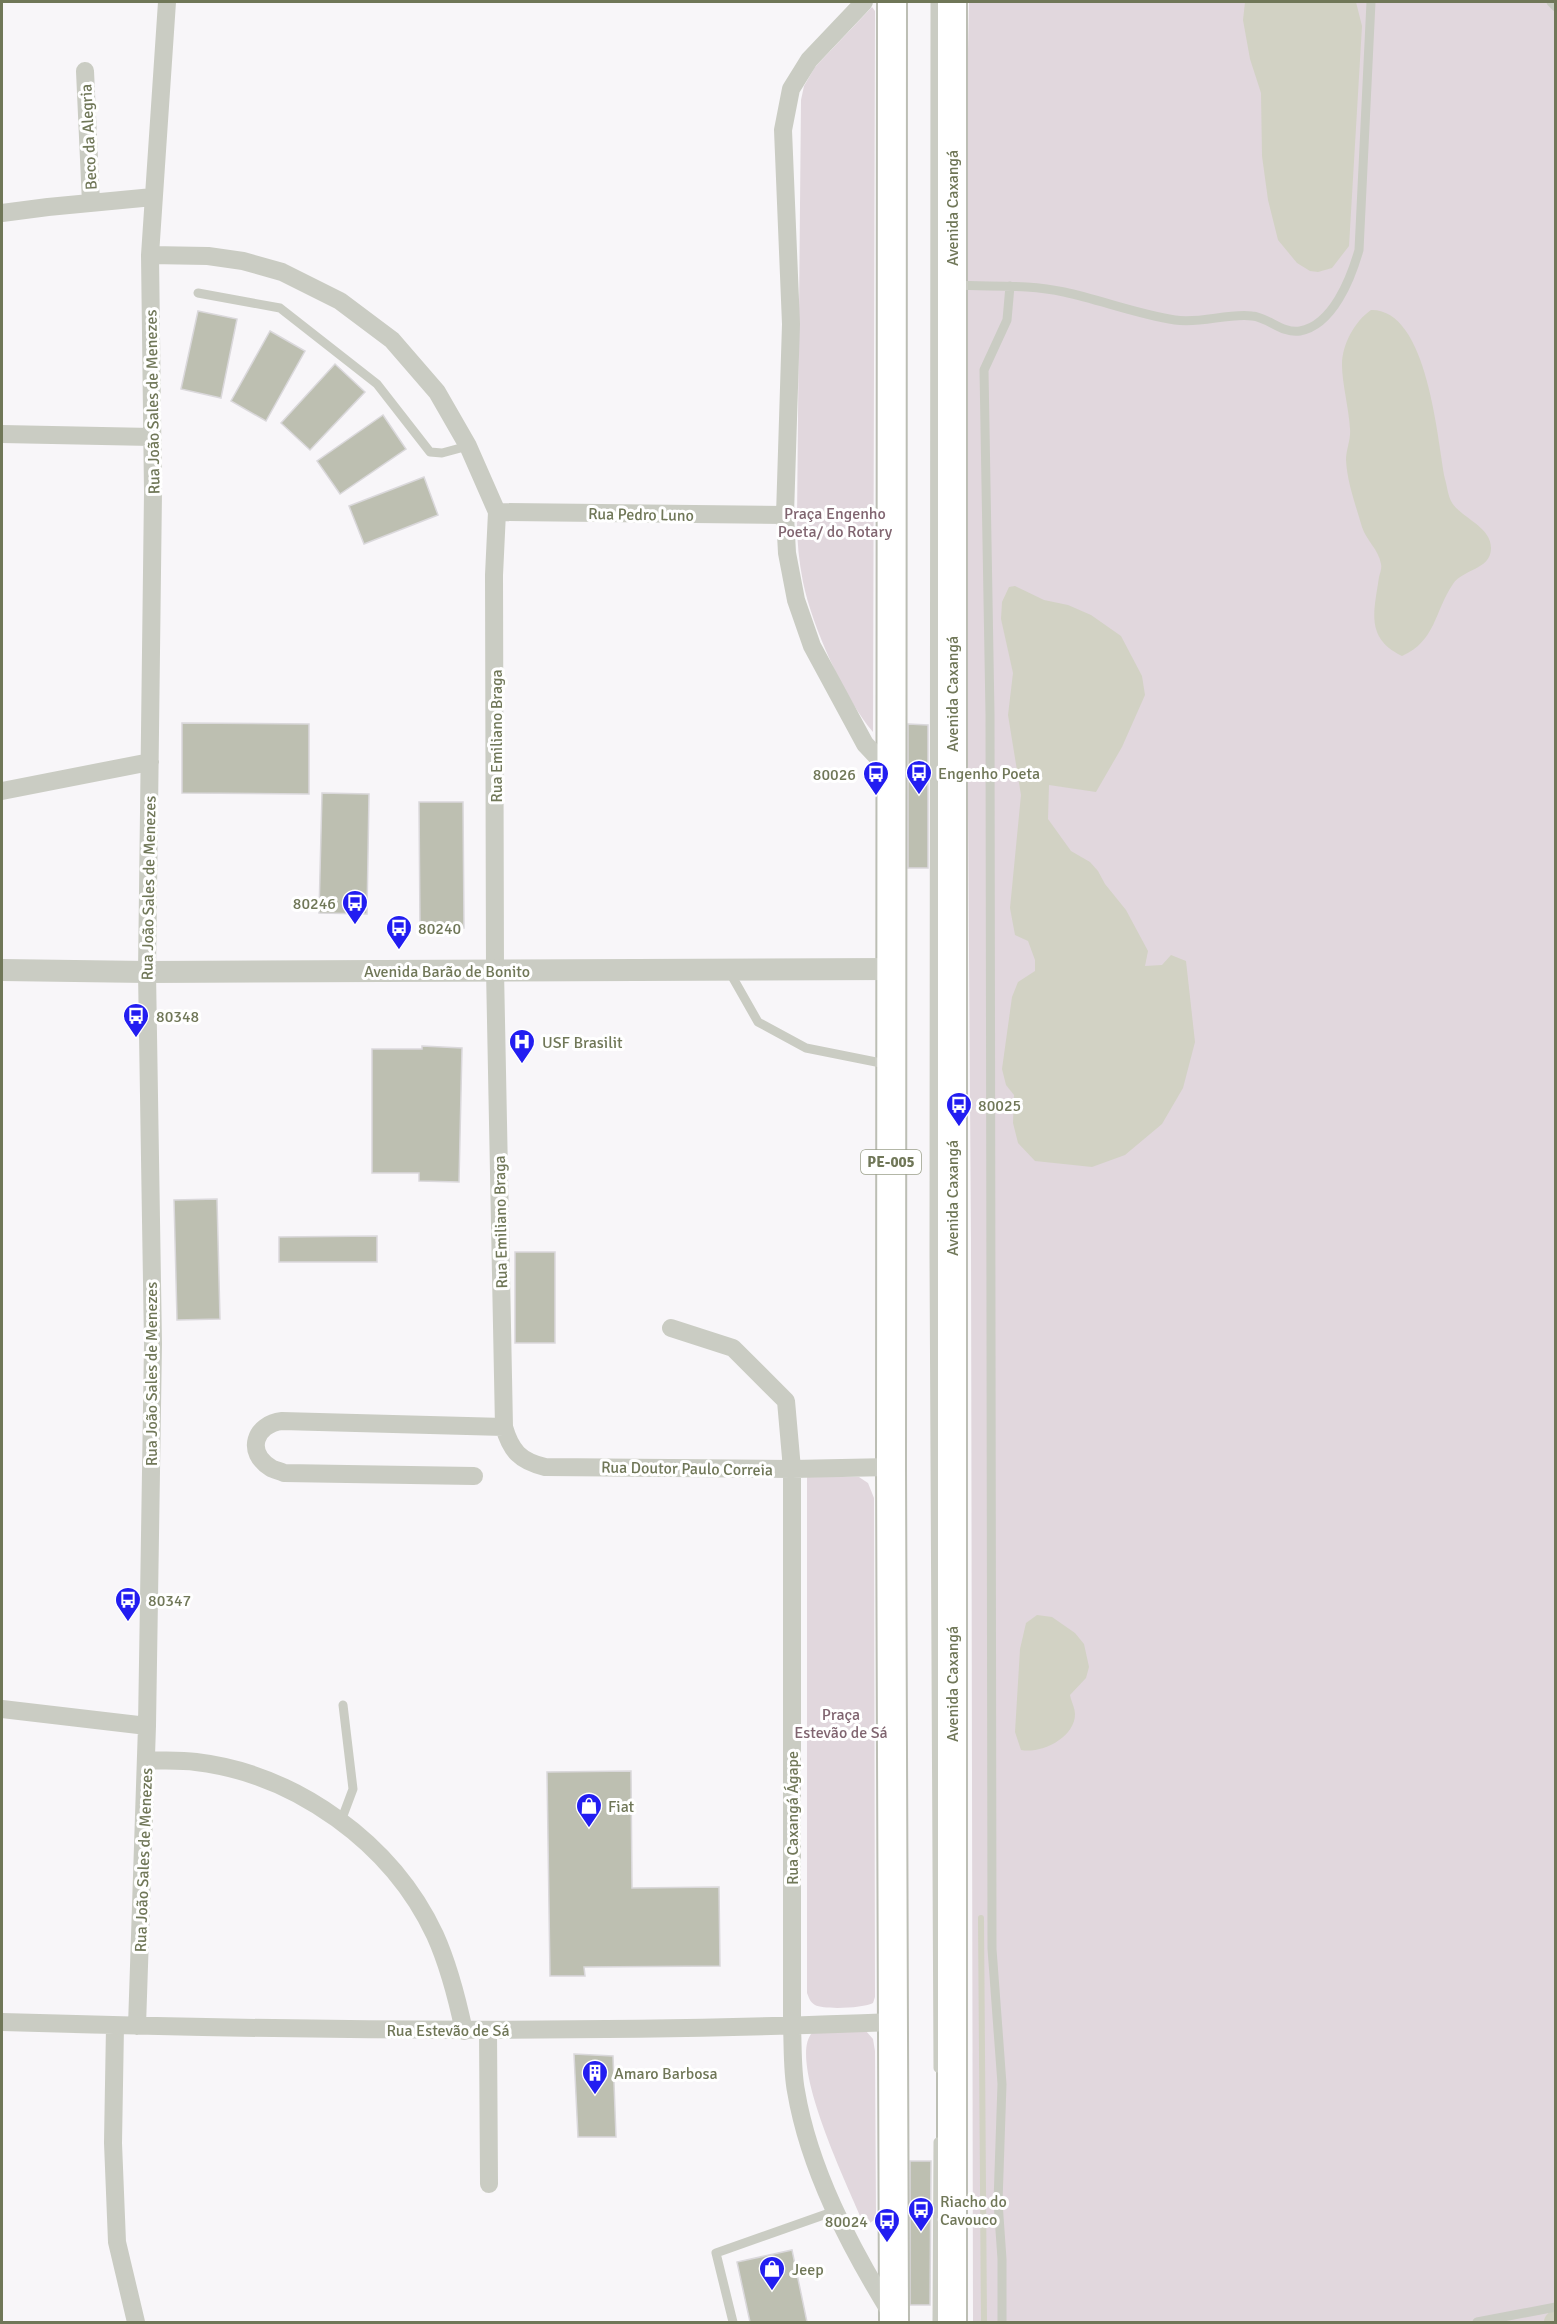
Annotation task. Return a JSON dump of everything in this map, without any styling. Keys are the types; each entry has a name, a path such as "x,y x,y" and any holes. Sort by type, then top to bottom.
{"main road":[{"name":"PE-005","path":"892,2 891,1467 894,2320"},
{"name":"Avenida Caxangá","path":"952,2 952,2322"}],"street":[{"name":"Rua João Sales de Menezes","path":"137,2026 147,1726 153,1344 147,972 152,436 150,255 166,2"},
{"path":"864,2 809,60 791,89 783,130 791,324 785,515 787,553 796,600 812,646 865,744 893,774"},
{"name":"Beco da Alegria","path":"85,71 92,203"},
{"path":"2,213 153,197"},
{"name":"Rua Emiliano Braga","path":"150,255 208,256 243,261 282,272 340,301 392,340 437,392 468,446 496,512 494,575 495,970 504,1427"},
{"path":"2,434 152,436"},
{"name":"Rua Pedro Luno","path":"496,512 785,515"},
{"path":"2,791 150,762"},
{"name":"Avenida Barão de Bonito","path":"2,970 147,972 892,969"},
{"name":"Rua Caxangá Ágape","path":"671,1328 733,1348 786,1401 792,1469 792,2026 795,2090 810,2145 835,2211 864,2270 894,2320"},
{"path":"474,1476 284,1473 270,1467 260,1457 256,1448 256,1438 262,1428 271,1422 282,1420 504,1427"},
{"name":"Rua Doutor Paulo Correia","path":"504,1427 509,1444 517,1453 534,1464 545,1467 792,1469 891,1467"},
{"path":"2,1709 147,1726"},
{"path":"146,1760 196,1762 246,1773 293,1792 340,1821 375,1851 408,1890 434,1934 453,1981 464,2031"},
{"name":"Rua Estevão de Sá","path":"2,2022 464,2031 792,2026 894,2022"},
{"path":"115,2026 113,2143 117,2242 136,2322"},
{"path":"488,2030 489,2184"}],"lane":[{"path":"935,2 934,1266 938,2073"},
{"path":"952,285 1010,286 1063,291 1178,321 1208,320 1237,314 1256,316 1283,329 1299,332 1321,319 1341,299 1351,277 1359,250 1371,2"},
{"path":"1551,2 1556,8"},
{"path":"1002,2322 1002,2259 998,2202 1002,2084 992,1949 990,726 984,370 1007,320 1010,286"},
{"path":"198,293 280,308 377,384 430,452 442,453 468,446"},
{"path":"729,971 758,1022 806,1048 892,1065"},
{"path":"340,1821 352,1790 343,1705"},
{"path":"937,2322 938,2130"},
{"path":"733,2322 716,2253 835,2211"},
{"path":"1477,2322 1556,2307"}],"green space":[{"path":"969,2 1555,2 1555,2322 973,2322 971,1240 964,238"},
{"name":"Praça Engenho Poeta/ do Rotary","path":"872,7 875,11 873,732 840,681 821,640 807,600 798,544 797,522 801,100 804,86 815,67"},
{"name":"Praça Estevão de Sá","path":"807,1477 859,1477 868,1483 874,1498 875,1997 873,2003 869,2005 854,2007 820,2007 812,2003 807,1993"},
{"path":"866,2031 873,2039 875,2051 876,2215 870,2223 862,2220 822,2124 807,2069 806,2047 812,2033"}],"shaded area":[{"path":"1245,2 1356,2 1362,26 1349,246 1332,268 1318,272 1310,271 1297,263 1278,240 1268,200 1262,156 1261,93 1250,59 1243,20"},
{"path":"1371,310 1390,315 1405,330 1417,352 1433,407 1450,499 1455,507 1486,534 1491,549 1486,561 1457,579 1428,634 1413,650 1402,656 1390,649 1377,632 1374,613 1381,564 1378,554 1362,527 1347,468 1346,456 1350,429 1342,372 1344,349 1350,334"},
{"path":"1015,586 1044,600 1068,605 1091,615 1121,636 1142,676 1145,695 1122,747 1096,792 1049,785 1048,819 1071,851 1090,862 1098,871 1105,884 1126,910 1148,951 1145,966 1162,965 1171,955 1186,961 1195,1042 1183,1088 1162,1124 1125,1155 1092,1167 1035,1161 1018,1143 1013,1123 1014,1095 1006,1085 1002,1069 1012,997 1018,982 1035,971 1035,960 1028,941 1015,935 1010,908 1021,795 1008,715 1013,673 1001,619 1002,602 1009,587"},
{"path":"1037,1615 1052,1617 1075,1633 1084,1644 1089,1667 1086,1678 1070,1695 1075,1714 1074,1723 1069,1730 1063,1737 1047,1747 1029,1751 1021,1750 1015,1732 1020,1649 1026,1623"}],"building":[{"path":"198,311 237,319 221,398 181,389"},
{"path":"270,331 305,351 266,421 231,401"},
{"path":"335,364 365,392 310,450 281,423"},
{"path":"383,415 406,449 340,494 317,461"},
{"path":"424,477 438,515 364,544 349,506"},
{"path":"182,723 309,724 309,794 182,793"},
{"name":"Engenho Poeta","path":"908,724 928,725 928,868 908,868"},
{"path":"322,793 369,794 367,914 319,913"},
{"path":"419,802 463,802 464,928 420,928"},
{"path":"422,1046 462,1048 459,1182 419,1181 419,1173 372,1173 372,1049 422,1049"},
{"path":"217,1199 220,1319 177,1320 174,1200"},
{"path":"377,1236 377,1262 279,1262 279,1237"},
{"path":"515,1252 555,1252 555,1343 515,1343"},
{"name":"Fiat","path":"631,1771 632,1888 719,1887 720,1966 584,1967 585,1976 550,1976 547,1772"},
{"name":"Amaro Barbosa","path":"574,2054 613,2056 616,2137 578,2137"},
{"name":"Riacho do Cavouco","path":"910,2161 931,2161 930,2305 910,2305"},
{"name":"Jeep","path":"792,2250 807,2322 750,2322 737,2262"}],"waterway":[{"path":"981,1918 984,2322"}],"place":[{"name":"Engenho Poeta","path":"919,796"},
{"name":"80026","path":"876,797"},
{"name":"80246","path":"355,926"},
{"name":"80240","path":"399,951"},
{"name":"80348","path":"136,1039"},
{"name":"USF Brasilit","path":"522,1065"},
{"name":"80025","path":"959,1128"},
{"name":"80347","path":"128,1623"},
{"name":"Fiat","path":"589,1829"},
{"name":"Amaro Barbosa","path":"595,2096"},
{"name":"Riacho do Cavouco","path":"921,2233"},
{"name":"80024","path":"887,2244"},
{"name":"Jeep","path":"772,2292"}]}
